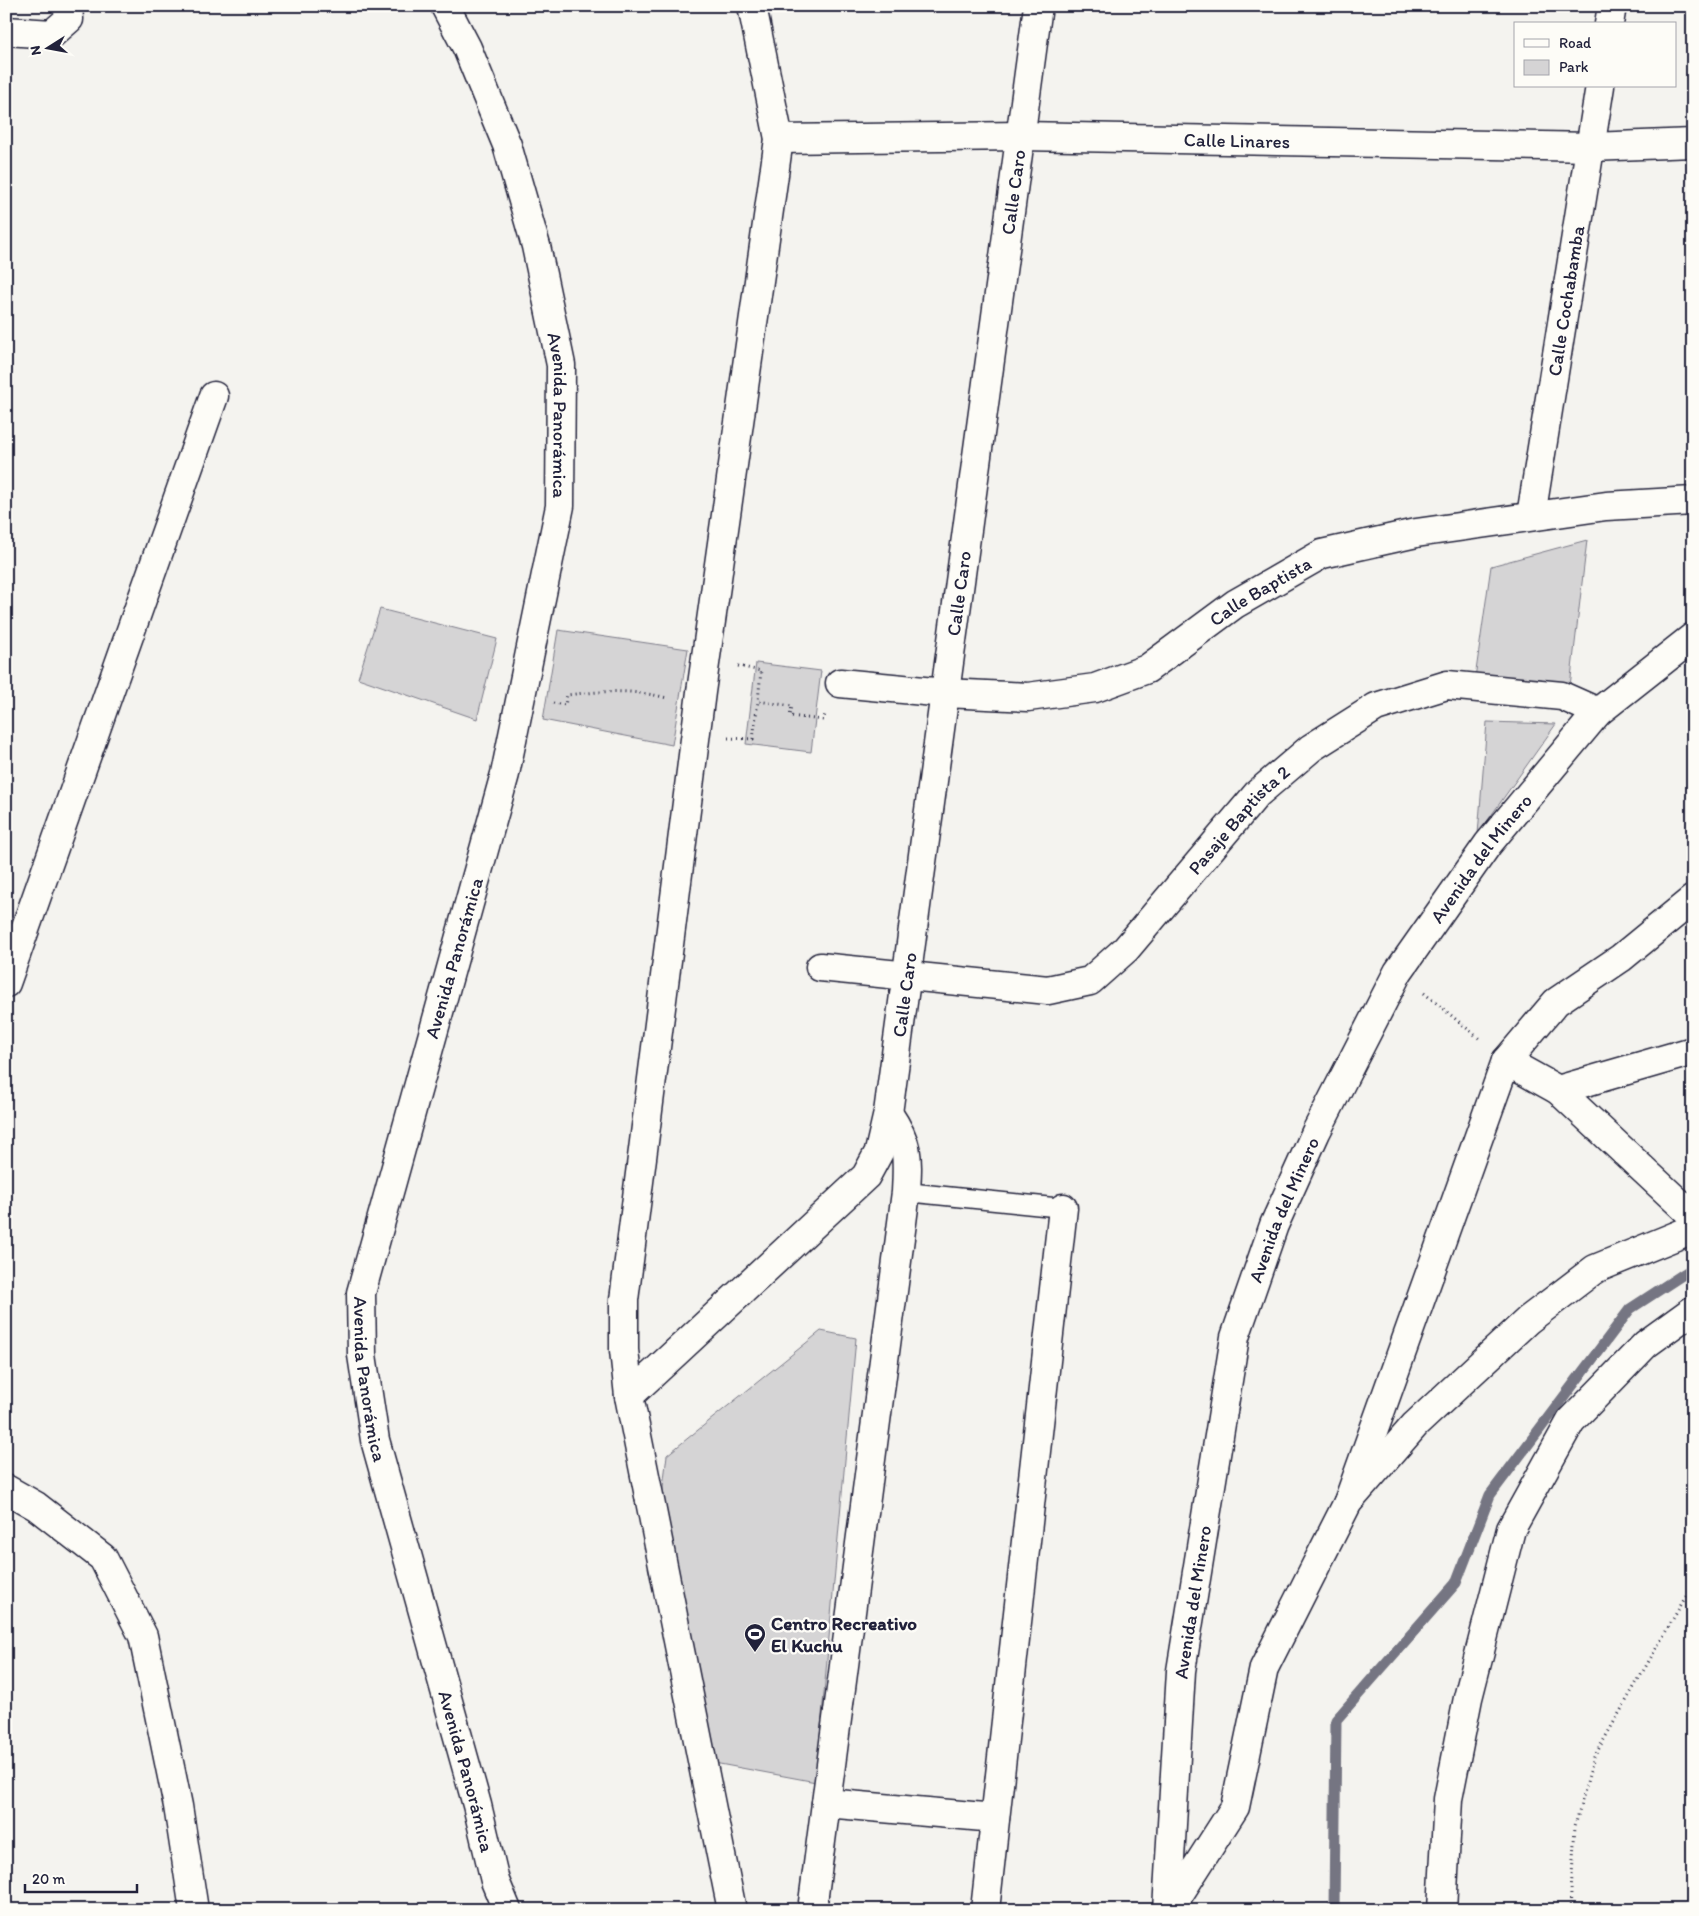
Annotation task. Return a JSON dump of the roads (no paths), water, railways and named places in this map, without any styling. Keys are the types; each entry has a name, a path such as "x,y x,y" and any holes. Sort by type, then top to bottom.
{"street":[{"path":"6,31 52,34 69,18 68,6"},
{"name":"Avenida Panorámica","path":"445,6 467,48 506,145 536,246 561,365 560,506 505,774 361,1293 362,1355 375,1440 477,1804 495,1880 506,1910"},
{"path":"732,1910 629,1396 624,1350 624,1300 701,692 779,140 752,6"},
{"name":"Calle Caro","path":"629,1396 866,1176 878,1152 888,1113 904,976 945,694 1022,136 1038,6"},
{"path":"1609,22 1612,6"},
{"name":"Calle Cochabamba","path":"1531,516 1600,88"},
{"name":"Calle Linares","path":"779,140 1022,136 1591,147 1693,143"},
{"path":"6,983 214,396"},
{"name":"Calle Baptista","path":"840,683 945,694 1028,697 1095,688 1148,669 1235,604 1322,554 1416,533 1531,516 1606,506 1693,501"},
{"name":"Avenida del Minero","path":"1168,1910 1181,1671 1236,1337 1274,1225 1316,1132 1398,972 1488,844 1598,712 1693,637"},
{"name":"Pasaje Baptista 2","path":"820,967 1048,990 1090,981 1126,950 1257,794 1311,748 1376,707 1447,685 1562,696 1598,712"},
{"path":"1168,1910 1235,1807 1264,1668 1348,1502 1506,1061 1556,1002 1621,958 1693,899"},
{"path":"1558,1090 1693,1051"},
{"path":"1506,1061 1558,1090 1693,1216"},
{"path":"812,1910 906,1192 908,1162 902,1135 888,1113"},
{"path":"985,1910 1063,1208"},
{"path":"1348,1502 1415,1425 1528,1320 1595,1269 1693,1228"},
{"path":"1442,1910 1448,1799 1468,1698 1511,1529 1571,1421 1646,1344 1693,1310"},
{"path":"6,1489 36,1506 104,1558 143,1636 178,1806 194,1910"},
{"path":"826,1803 995,1818"}],"lane":[{"path":"906,1192 1063,1208"}],"waterway":[{"path":"1334,1910 1336,1720 1456,1583 1490,1495 1630,1309 1693,1268"}],"place":[{"name":"Centro Recreativo El Kuchu","path":"755,1653"}]}
